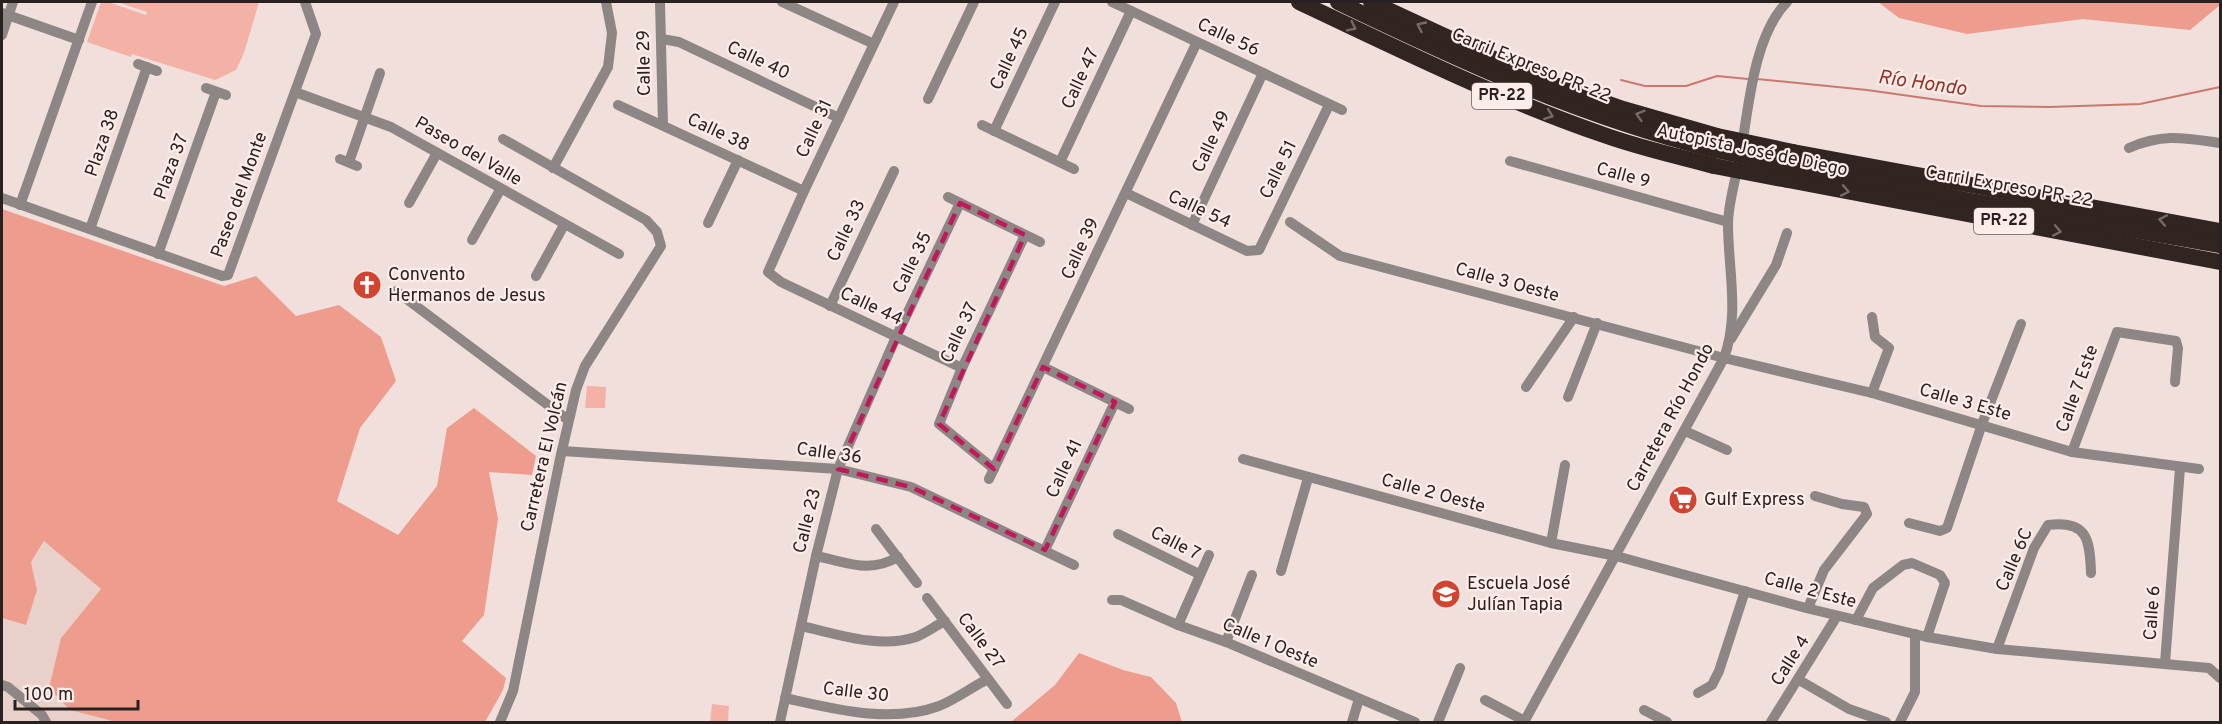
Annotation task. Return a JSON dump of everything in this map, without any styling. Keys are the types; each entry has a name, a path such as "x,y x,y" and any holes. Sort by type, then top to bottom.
{"highway":[{"name":"Autopista José de Diego","path":"1299,2 1497,94 1605,136 1715,151 1790,166 2220,262"},
{"name":"Carril Expreso PR-22","path":"1338,2 1534,92 1626,126 1715,151"},
{"name":"Autopista José de Diego","path":"1371,2 1535,78 1623,109 1715,151 1790,166 2220,231"},
{"name":"Carril Expreso PR-22","path":"1790,166 2220,245"}],"street":[{"path":"2,35 5,14 13,2"},
{"path":"20,205 92,2"},
{"name":"Paseo del Monte","path":"2,198 222,276 228,275 316,34 305,2"},
{"path":"554,168 608,67 612,33 606,2"},
{"name":"Calle 29","path":"660,2 663,125"},
{"path":"782,2 874,44"},
{"name":"Calle 31","path":"768,272 894,2"},
{"path":"928,99 974,2"},
{"name":"Calle 45","path":"994,131 1055,2"},
{"name":"Calle 56","path":"1112,2 1342,110"},
{"name":"Carretera Río Hondo","path":"1524,722 1724,358 1730,342 1734,306 1728,222 1760,52 1766,32 1779,9 1787,2"},
{"name":"Calle 47","path":"1060,162 1131,11"},
{"path":"5,14 78,40"},
{"name":"Calle 40","path":"662,39 679,42 839,118"},
{"name":"Calle 39","path":"959,440 992,474 1197,42"},
{"name":"Plaza 38","path":"90,230 147,67"},
{"path":"348,162 380,73"},
{"name":"Calle 49","path":"1192,225 1263,73"},
{"name":"Plaza 37","path":"158,254 216,91"},
{"name":"Paseo del Valle","path":"295,92 391,127 619,254"},
{"name":"Calle 38","path":"618,105 804,191"},
{"name":"Calle 51","path":"1259,250 1329,105"},
{"path":"982,125 1074,169"},
{"path":"2129,148 2160,137 2220,143"},
{"name":"Carretera El Volcán","path":"500,723 513,691 576,390 585,366 661,246 657,232 646,220 502,139"},
{"path":"409,203 437,153"},
{"path":"708,223 738,160"},
{"name":"Calle 9","path":"1510,161 1728,222"},
{"name":"Calle 33","path":"830,306 894,171"},
{"path":"472,240 500,189"},
{"name":"Calle 54","path":"1126,193 1248,251 1259,250"},
{"path":"948,197 1040,242"},
{"name":"Calle 35","path":"896,337 960,203"},
{"path":"702,206 713,211"},
{"name":"Calle 3 Oeste","path":"1290,222 1341,256 1724,358"},
{"path":"536,276 564,225"},
{"path":"1730,342 1776,265 1787,233"},
{"name":"Calle 37","path":"959,440 939,424 962,368 1025,235"},
{"name":"Calle 44","path":"768,272 780,282 962,368"},
{"path":"396,291 568,420"},
{"path":"1526,387 1574,317"},
{"path":"1872,317 1875,337 1890,348 1872,393"},
{"path":"1568,397 1597,323"},
{"path":"1909,523 1940,531 1947,528 1982,424 2021,324"},
{"name":"Calle 7 Este","path":"2072,452 2117,332 2176,341 2178,348 2175,382"},
{"name":"Calle 23","path":"780,723 816,556 838,469 896,337"},
{"name":"Calle 3 Este","path":"1724,358 1872,393 2072,452 2199,469"},
{"path":"1043,367 1130,409"},
{"name":"Calle 41","path":"1045,550 1115,402"},
{"path":"1684,431 1727,450"},
{"name":"Calle 36","path":"562,451 838,469 911,487 1074,565"},
{"name":"Calle 2 Oeste","path":"1243,459 1551,543 1616,556"},
{"path":"1551,543 1565,465"},
{"name":"Calle 6","path":"1997,649 2165,663 2180,468"},
{"path":"1281,571 1308,478"},
{"path":"1808,608 1824,570 1867,514 1864,507 1842,504 1815,496"},
{"name":"Calle 6C","path":"1997,649 2034,548 2048,525 2065,523 2084,532 2090,545 2091,573"},
{"path":"876,529 917,583"},
{"name":"Calle 7","path":"1118,534 1199,574 1178,625"},
{"path":"1199,574 1209,555"},
{"path":"816,556 870,567 885,564 898,557"},
{"name":"Calle 2 Este","path":"1616,556 1837,616 1927,637 1997,649"},
{"path":"1856,620 1873,588 1902,565 1912,563 1940,575 1945,583 1927,637"},
{"path":"1226,642 1252,575"},
{"path":"1698,693 1712,685 1719,671 1745,591"},
{"name":"Calle 27","path":"927,598 1006,704"},
{"name":"Calle 1 Oeste","path":"1112,600 1121,600 1178,625 1226,642 1415,723"},
{"name":"Calle 4","path":"1771,723 1837,616"},
{"path":"801,626 872,641 896,641 917,636 945,621"},
{"path":"1900,723 1915,692 1915,634"},
{"path":"2165,663 2209,668 2220,678"},
{"path":"1438,723 1460,668"},
{"name":"Calle 30","path":"785,698 857,714 902,715 939,706 988,679"},
{"path":"1799,680 1850,710 1886,723"},
{"path":"2,685 8,687 42,715 46,723"},
{"path":"1352,723 1359,699"},
{"path":"1485,700 1524,722"},
{"path":"1644,710 1667,723"}],"highlighted area":[{"path":"960,203 1025,235 939,424 994,469 1043,367 1115,402 1045,550 911,487 838,469"}],"shaded area":[{"path":"101,2 108,2 146,15 147,12 117,2 259,2 244,53 236,70 215,80 132,54 131,57 87,42"},
{"path":"1878,2 2220,2 2220,5 2190,30 2083,19 1967,34 1899,18"},
{"path":"2,209 224,286 256,276 296,316 339,305 381,337 396,381 360,428 337,501 398,535 437,486 447,428 474,408 536,456 532,475 489,472 498,519 484,615 462,641 506,678 503,690 485,722 116,722 70,710 49,688 61,638 101,589 44,541 31,562 37,590 26,625 2,618"},
{"path":"587,386 606,387 605,408 585,408"},
{"path":"45,541 101,589 61,638 70,710 116,722 2,722 2,618 25,625 37,590 31,562"},
{"path":"1079,653 1123,670 1151,677 1176,703 1182,722 1011,722 1055,685"},
{"path":"712,704 729,706 728,722 710,722"}],"waterway":[{"name":"Río Hondo","path":"1621,80 1645,86 1686,86 1717,76 1748,79"},
{"name":"Río Hondo","path":"1757,79 1867,90 1981,106 2049,107 2140,104 2220,87"}],"place":[{"name":"Convento Hermanos de Jesus","path":"367,285"},
{"name":"Gulf Express","path":"1683,500"},
{"name":"Escuela José Julían Tapia","path":"1446,594"}]}
